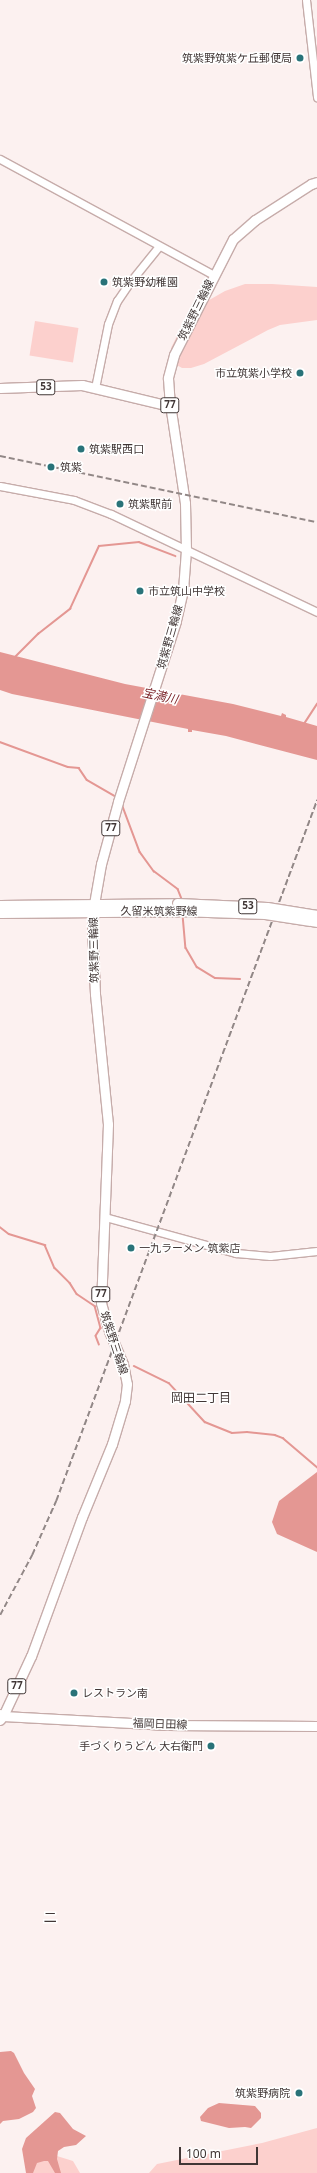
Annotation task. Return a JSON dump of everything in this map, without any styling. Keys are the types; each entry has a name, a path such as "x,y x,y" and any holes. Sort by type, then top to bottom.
{"main road":[{"name":"筑紫野三輪線","path":"1,1717 31,1656 82,1517 112,1444 126,1401 127,1384 123,1364 109,1331 101,1303 108,1124 95,994 92,925 93,908 101,864 118,802 157,683 179,607 184,584 186,550 185,495 170,404 168,378 174,355 225,252 233,239 243,229 311,184 317,182"},
{"name":"53","path":"0,388 82,385 162,404 170,404"},
{"name":"久留米筑紫野線","path":"0,905 93,908"},
{"name":"久留米筑紫野線","path":"178,907 265,914 317,922"},
{"name":"久留米筑紫野線","path":"0,913 93,908 260,907 317,915"},
{"name":"福岡日田線","path":"1,1717 168,1725 317,1726"}],"street":[{"path":"306,0 317,97"},
{"path":"0,159 214,275"},
{"path":"95,388 108,324 118,301 130,282 159,246"},
{"path":"0,486 74,500 110,514 317,612"},
{"path":"105,1216 236,1253 270,1256 317,1251"}],"shaded area":[{"path":"245,284 317,287 317,320 280,325 204,364 191,368 182,368 175,364 172,357 171,348 181,328 204,303 225,291"},
{"path":"35,321 78,328 73,362 30,356"},
{"path":"317,2128 317,2173 149,2173 157,2164 262,2143"},
{"path":"44,2152 73,2161 80,2173 27,2173"}],"water":[{"name":"宝満川","path":"0,652 125,684 233,704 281,716 282,713 286,715 286,717 317,726 317,760 226,736 192,730 192,732 188,732 188,729 12,694 0,690"},
{"path":"317,1472 317,1552 277,1534 272,1522 279,1501"},
{"path":"11,2051 14,2053 24,2073 35,2089 32,2096 36,2108 33,2112 19,2119 3,2121 0,2124 0,2052"},
{"path":"219,2103 255,2106 261,2113 261,2118 251,2128 229,2128 201,2121 200,2117 208,2108"},
{"path":"55,2112 60,2113 73,2129 86,2136 76,2145 64,2147 58,2151 57,2159 61,2173 55,2173 48,2161 44,2161 37,2163 33,2173 26,2173 22,2149 26,2138"}],"waterway":[{"path":"15,657 38,634 70,609 99,546 139,542 175,556"},
{"path":"304,724 317,704"},
{"path":"0,742 68,767 79,768 87,780 116,797"},
{"path":"122,804 140,852 154,871 178,889 182,899"},
{"path":"183,915 186,948 197,967 215,978 240,979"},
{"path":"0,1227 9,1234 45,1245 55,1268 70,1283 77,1294 95,1306 101,1328 96,1336 99,1344"},
{"path":"134,1366 169,1383 205,1422 232,1433 247,1432 275,1435 283,1438 317,1467"}],"railway":[{"path":"0,456 317,522"},
{"path":"0,1615 32,1555 56,1501 317,800"}],"place":[{"name":"筑紫野筑紫ケ丘郵便局","path":"300,58"},
{"name":"筑紫野幼稚園","path":"104,282"},
{"name":"市立筑紫小学校","path":"300,373"},
{"name":"筑紫駅西口","path":"81,449"},
{"name":"筑紫","path":"51,467"},
{"name":"筑紫駅前","path":"120,504"},
{"name":"市立筑山中学校","path":"140,591"},
{"name":"一九ラーメン 筑紫店","path":"131,1248"},
{"name":"レストラン南","path":"74,1693"},
{"name":"手づくりうどん 大右衛門","path":"211,1746"},
{"name":"筑紫野病院","path":"299,2093"}],"district":[{"name":"岡田二丁目","path":"201,1398"},
{"name":"二","path":"50,1917"}]}
